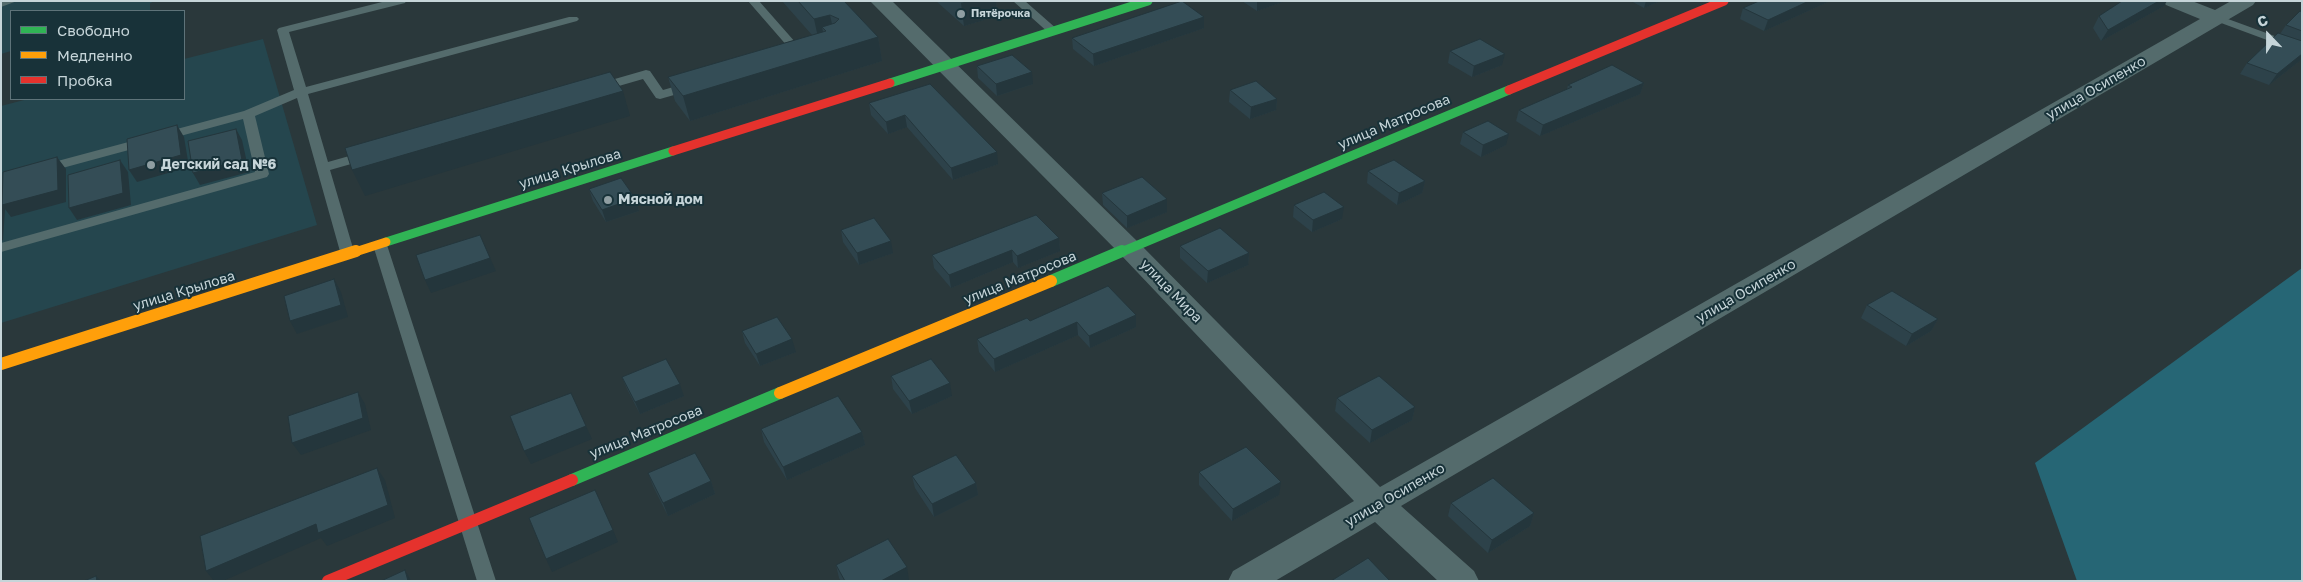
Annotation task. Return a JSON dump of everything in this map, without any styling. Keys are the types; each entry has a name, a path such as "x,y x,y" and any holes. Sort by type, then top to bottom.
{"street":[{"name":"улица Мира","path":"880,1 1130,248 1378,505 1462,581"},
{"name":"улица Крылова","path":"1,364 1148,1"},
{"name":"улица Матросова","path":"328,581 1724,1"},
{"path":"2174,1 2217,18"},
{"name":"улица Осипенко","path":"1245,581 2246,1"}],"lane":[{"path":"1,4 12,1"},
{"path":"339,1 344,15"},
{"path":"348,255 283,30 401,1"},
{"path":"752,1 799,53"},
{"path":"1018,1 1054,32"},
{"path":"2217,18 2302,50"},
{"path":"30,173 248,114 301,92 573,20"},
{"path":"582,93 646,74 660,95 707,81"},
{"path":"1,248 262,174 248,114"},
{"path":"323,168 378,152"},
{"path":"380,245 487,581"}],"shaded area":[{"path":"1,1 155,1 150,3 150,10 10,10 10,51 1,54"},
{"name":"Детский сад №6","path":"263,39 317,225 1,323 1,106 24,100 185,100 185,59"},
{"path":"2302,268 2302,581 2077,581 2035,463"}],"building":[{"path":"798,1 844,1 878,37 683,96 668,77 826,31 822,27 835,23 839,19 830,15 814,19"},
{"path":"1182,1 1204,17 1093,54 1072,38"},
{"path":"1759,1 1809,1 1768,20 1743,8"},
{"path":"2122,1 2159,1 2108,30 2099,16"},
{"path":"2300,11 2302,12 2302,31 2286,25"},
{"path":"2278,33 2302,41 2302,54 2277,74 2247,63"},
{"path":"1480,39 1505,54 1474,66 1450,51"},
{"path":"1012,55 1032,72 996,84 977,66"},
{"path":"1612,65 1644,83 1543,125 1519,110 1572,87 1568,85"},
{"path":"610,72 623,91 352,170 345,148"},
{"path":"1256,81 1277,99 1251,107 1230,90"},
{"path":"930,84 997,152 951,168 905,115 886,122 869,103"},
{"path":"1488,121 1509,134 1483,145 1463,132"},
{"path":"177,125 181,155 129,170 127,139"},
{"path":"236,129 242,160 193,173 188,141"},
{"path":"57,157 58,190 2,205 3,172"},
{"path":"120,160 123,193 69,208 68,175"},
{"path":"1394,160 1425,181 1399,193 1368,171"},
{"path":"1142,177 1167,199 1127,216 1102,193"},
{"path":"621,178 635,198 602,210 589,189"},
{"path":"1324,192 1344,207 1313,220 1294,205"},
{"path":"1036,215 1059,238 1017,256 1012,250 949,275 932,255"},
{"path":"874,218 891,241 857,253 841,230"},
{"path":"1220,228 1249,253 1208,271 1180,246"},
{"path":"480,235 490,258 425,280 416,255"},
{"path":"334,279 341,305 290,321 284,296"},
{"path":"1108,286 1136,315 1089,336 1077,322 994,359 977,339 1027,318 1030,321"},
{"path":"1892,291 1938,319 1912,334 1867,305"},
{"path":"777,317 792,339 756,354 742,331"},
{"path":"666,359 680,384 635,402 622,377"},
{"path":"931,359 950,383 909,401 891,376"},
{"path":"1379,376 1415,407 1372,430 1337,398"},
{"path":"358,392 363,418 292,443 288,416"},
{"path":"571,393 586,426 524,451 510,416"},
{"path":"838,396 862,432 783,467 761,429"},
{"path":"1246,447 1281,482 1233,509 1199,472"},
{"path":"695,453 711,481 663,503 648,473"},
{"path":"956,455 976,483 932,504 912,476"},
{"path":"377,468 388,505 318,533 316,524 206,571 200,536"},
{"path":"1493,478 1534,513 1492,540 1451,503"},
{"path":"595,490 613,530 546,559 529,518"},
{"path":"888,539 907,567 881,581 845,581 836,565"},
{"path":"1368,558 1390,581 1331,581"},
{"path":"405,570 408,581 381,581"},
{"path":"96,576 97,581 84,581"}],"traffic: fast":[{"path":"890,83 1148,1"},
{"path":"1051,281 1509,90"},
{"path":"386,242 673,151"},
{"path":"572,480 780,393"}],"traffic: slow":[{"path":"1,364 386,242"},
{"path":"780,393 1051,281"}],"traffic: jam":[{"path":"1509,90 1724,1"},
{"path":"673,151 890,83"},
{"path":"328,581 572,480"}],"place":[{"name":"Пятёрочка","path":"961,14"},
{"name":"Детский сад №6","path":"151,165"},
{"name":"Мясной дом","path":"608,200"}]}
